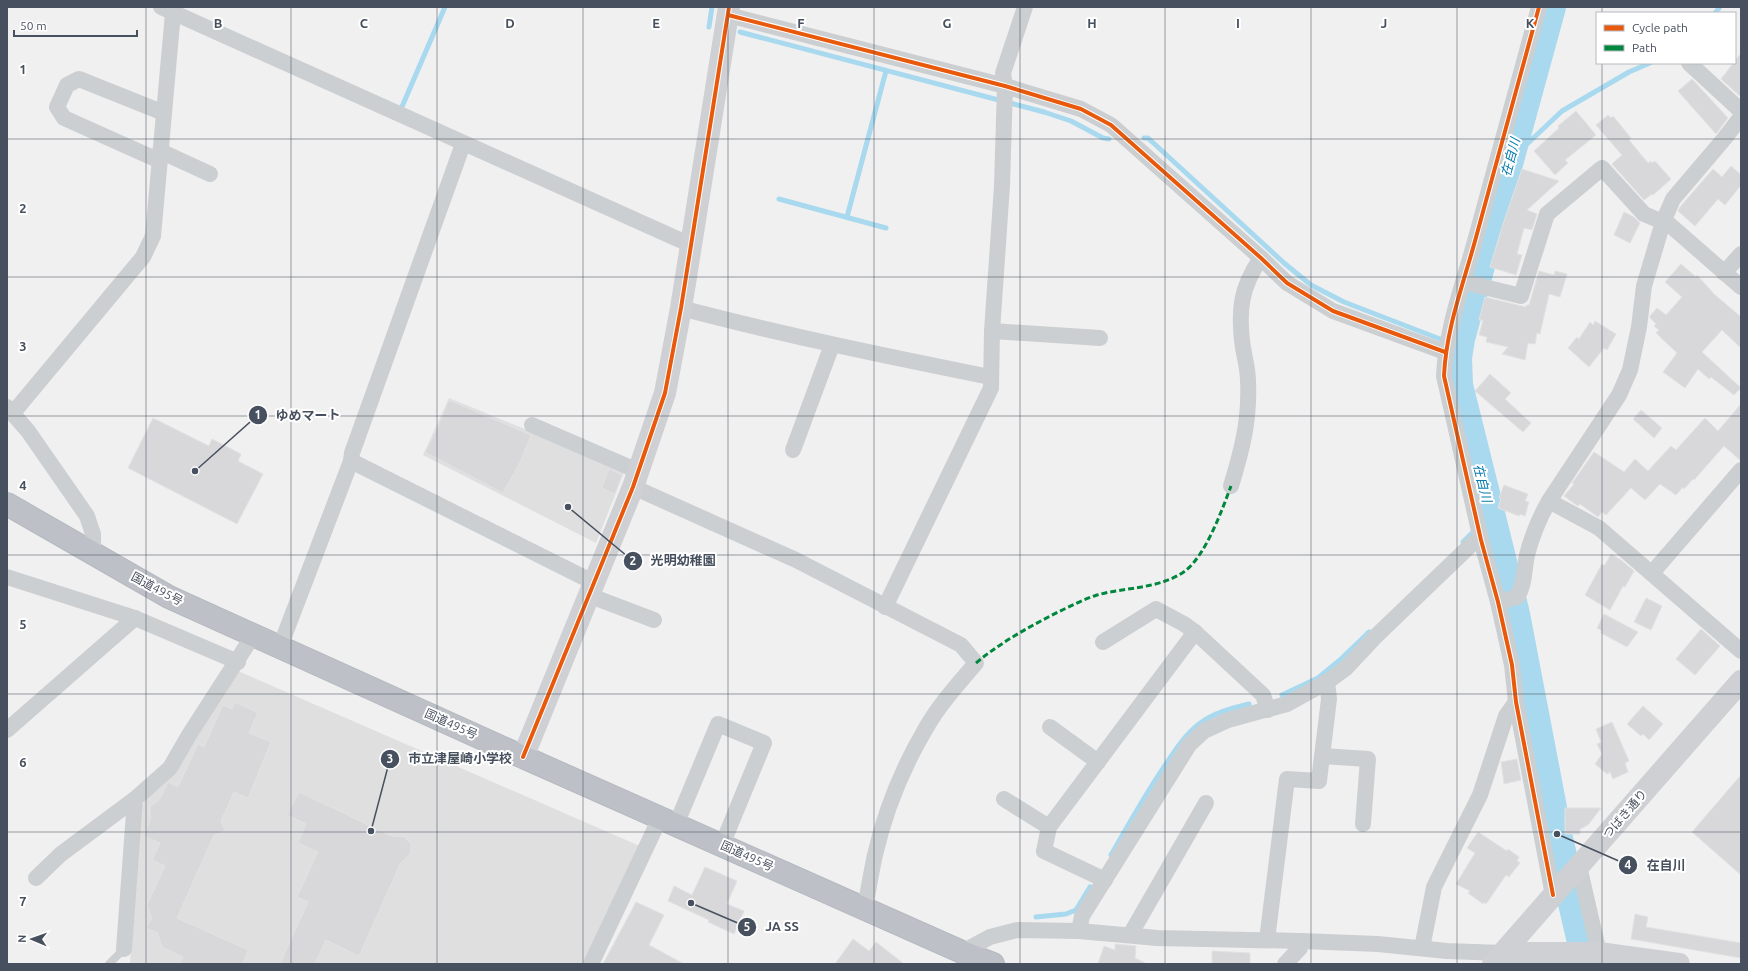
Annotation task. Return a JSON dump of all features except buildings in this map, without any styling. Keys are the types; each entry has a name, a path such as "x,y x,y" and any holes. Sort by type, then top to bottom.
{"highway":[{"name":"国道495号","path":"7,504 169,597 865,909 961,958 993,964"}],"street":[{"path":"885,607 990,388 992,331 1002,186 1005,86 1003,73 1025,7"},
{"path":"1540,7 1464,282 1448,333 1445,352 1444,376 1481,540 1508,599 1516,702 1567,880 1583,955"},
{"path":"93,553 93,534 87,516 28,431 10,410 143,257 152,236 164,113 165,9 690,245"},
{"path":"523,757 636,479 665,393 681,308 728,11 1005,86 1081,109 1111,125 1261,258 1286,283 1333,311 1445,352"},
{"path":"1689,64 1741,111"},
{"path":"164,113 79,79 68,86 57,107 64,118 210,174"},
{"path":"1508,599 1522,590 1528,554 1538,519 1549,500 1620,395 1630,370 1639,327 1644,286 1663,222 1673,198 1724,140 1741,117"},
{"path":"280,647 350,461 354,446 463,144"},
{"path":"1464,282 1521,296 1547,214 1602,168 1644,214 1670,225 1741,287"},
{"path":"1724,273 1741,254"},
{"path":"1231,486 1247,427 1248,380 1242,337 1240,303 1250,274 1261,258"},
{"path":"681,308 832,345 990,377"},
{"path":"992,331 1100,338"},
{"path":"793,450 832,345"},
{"path":"532,425 961,646 976,663 951,693 926,728 905,768 888,811 877,848 865,909"},
{"path":"350,461 654,620"},
{"path":"1652,573 1741,470"},
{"path":"1549,500 1599,528 1741,651"},
{"path":"1079,931 1082,916 1189,745 1204,731 1228,720 1287,704 1327,682 1346,668 1376,636 1473,543 1481,540"},
{"path":"7,577 135,618 238,662"},
{"path":"1103,642 1156,609 1184,624 1195,632 1263,695 1268,710"},
{"path":"7,730 135,618"},
{"path":"1105,880 1044,850 1049,828 1195,632"},
{"path":"36,878 61,854 135,799 170,768 189,735 238,662 254,634"},
{"name":"つばき通り","path":"1498,958 1741,681"},
{"path":"1267,940 1288,780 1319,781 1329,699 1327,682"},
{"path":"1422,948 1434,887 1480,795 1506,716 1516,702"},
{"path":"591,964 718,724 764,743 722,845"},
{"path":"1050,727 1098,762"},
{"path":"1322,756 1368,759 1363,824"},
{"path":"124,950 135,799"},
{"path":"1004,800 1049,828"},
{"path":"1130,935 1206,803"},
{"path":"961,958 990,937 1017,930 1079,931 1157,938 1378,944 1422,948 1447,958 1583,955 1679,964"},
{"path":"1285,964 1300,948 1301,941"}],"lane":[{"path":"109,964 124,950"}],"shaded area":[{"path":"449,398 625,470 596,543 423,455"},
{"path":"238,671 642,847 585,964 130,964 138,814 148,794"}],"waterway":[{"path":"401,109 445,7"},
{"path":"709,27 712,7"},
{"name":"在自川","path":"1551,7 1460,339 1457,358 1458,385 1515,614 1557,834 1587,964"},
{"path":"1716,12 1720,7"},
{"path":"740,32 1044,112 1071,121 1103,138 1109,139"},
{"path":"1509,161 1562,111 1629,72 1648,64"},
{"path":"847,217 886,71"},
{"path":"1144,138 1148,138 1284,263 1311,285 1344,302 1440,339"},
{"path":"779,199 886,228"},
{"path":"1463,542 1472,533"},
{"path":"1282,695 1318,678 1340,660 1369,632"},
{"path":"1111,855 1159,775 1189,733 1204,720 1216,714 1249,704"},
{"path":"1036,917 1066,914 1076,910 1090,887"}],"marked path":[{"path":"976,663 995,648 1036,623 1082,601 1108,592 1142,587 1165,581 1185,571 1193,564 1200,554 1212,532 1231,486"}],"cycle path":[{"path":"523,757 633,487 665,393 681,308 729,7"},
{"path":"1539,7 1456,307 1448,341 1444,376 1481,540 1498,602 1512,665 1516,702 1553,895"},
{"path":"728,15 1005,86 1081,109 1111,125 1261,258 1287,283 1333,311 1445,352"}],"place":[{"name":"ゆめマート","path":"195,471"},
{"name":"光明幼稚園","path":"568,507"},
{"name":"市立津屋崎小学校","path":"371,831"},
{"name":"在自川","path":"1557,834"},
{"name":"JA SS","path":"691,903"}]}
